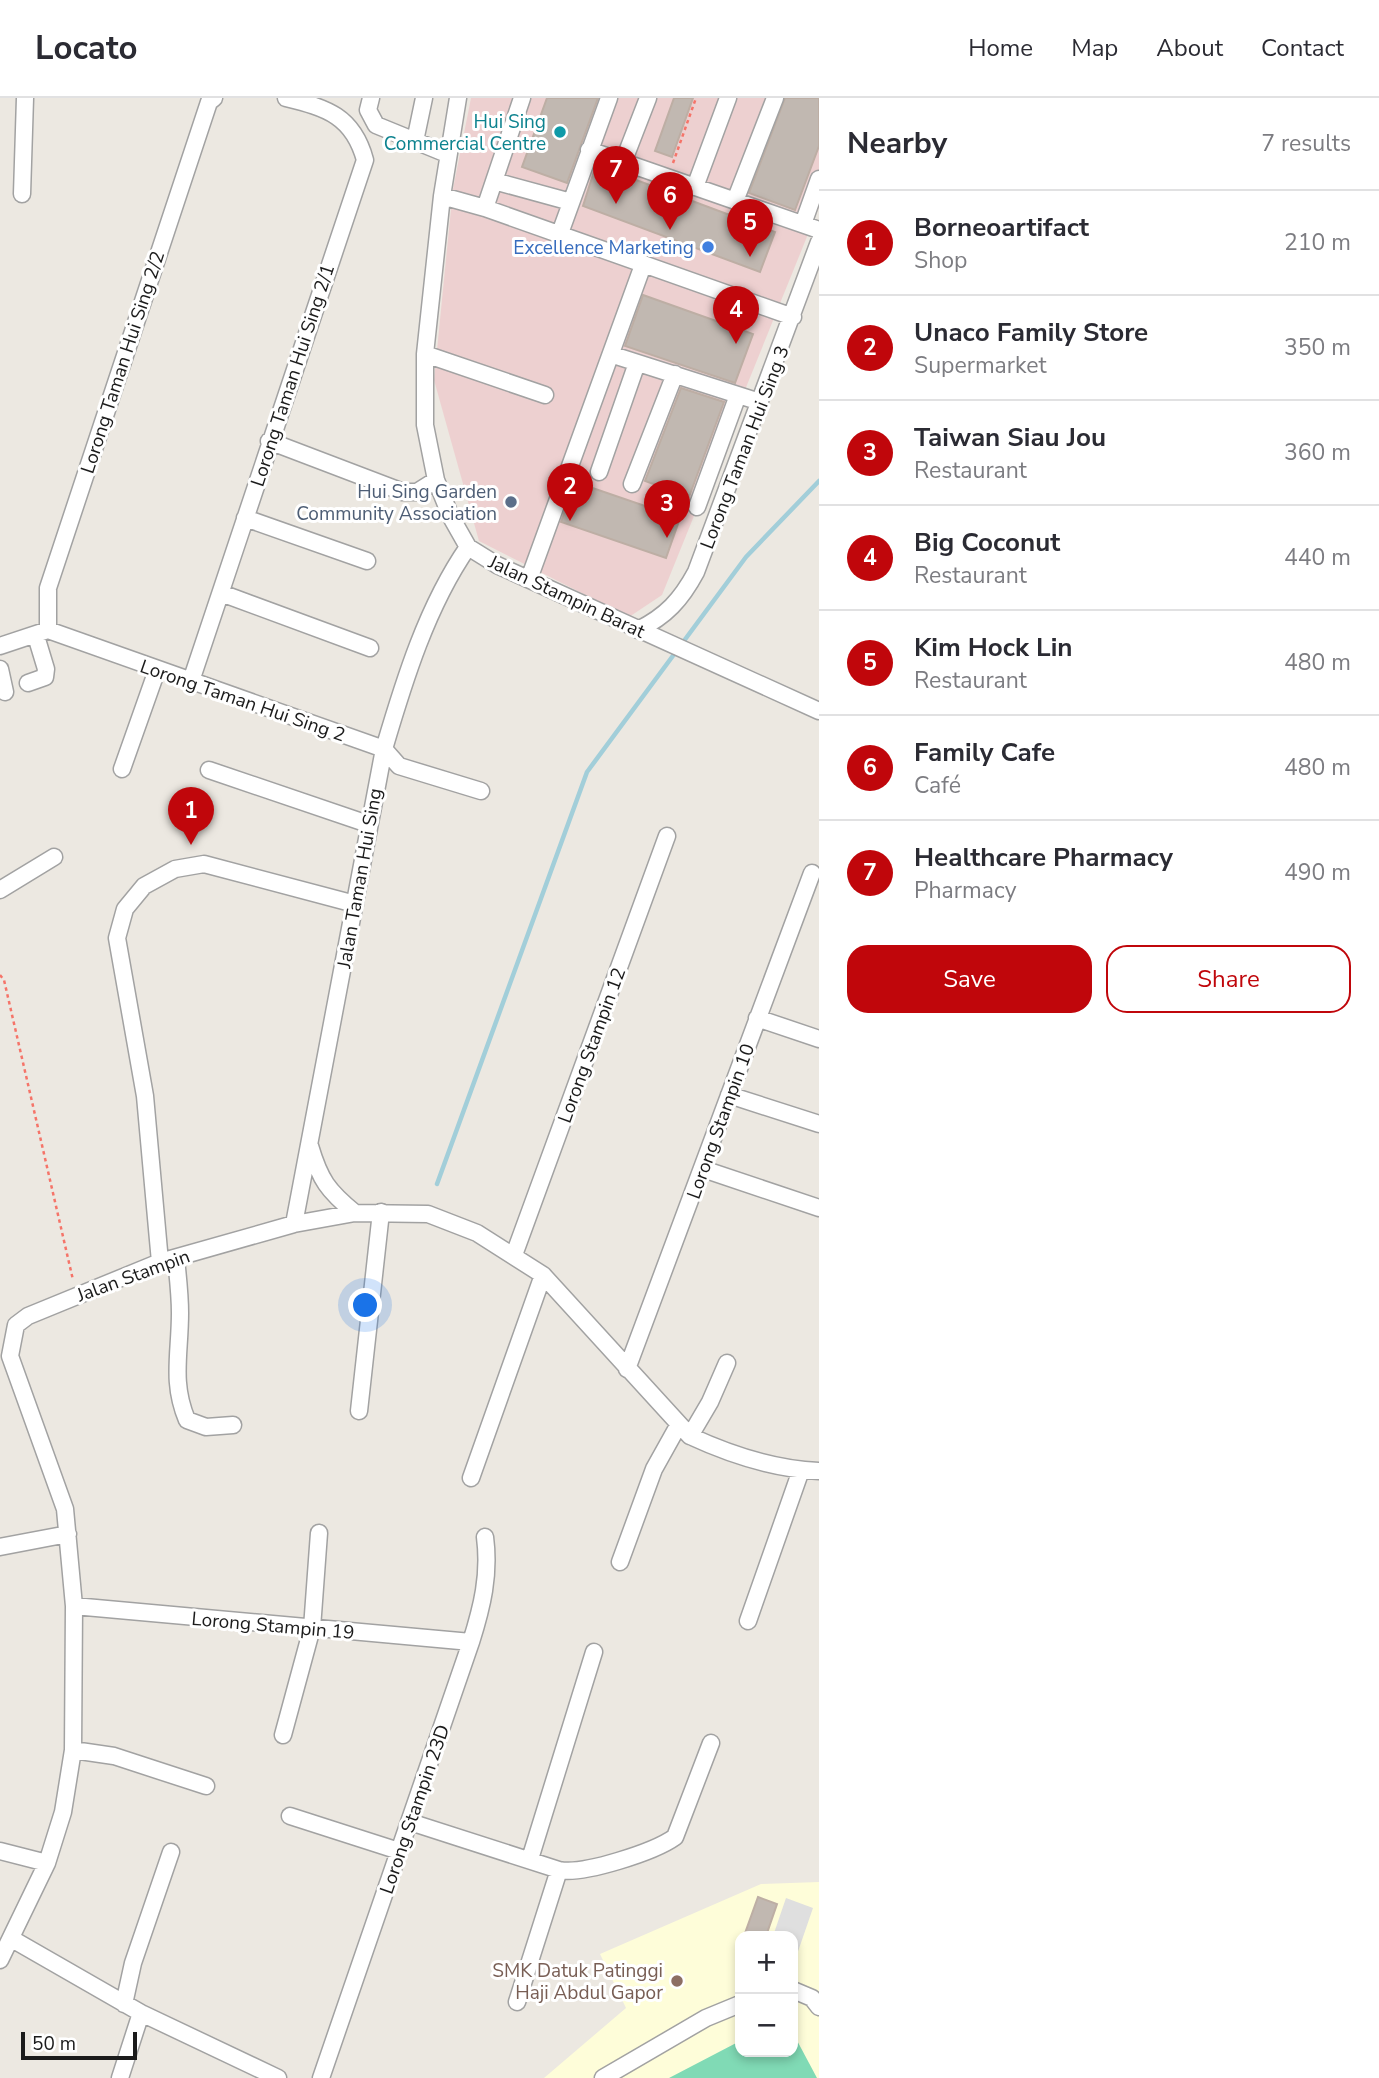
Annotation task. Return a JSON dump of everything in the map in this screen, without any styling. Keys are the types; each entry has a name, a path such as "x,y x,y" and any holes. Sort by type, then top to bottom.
{"street":[{"path":"22,194 26,98"},
{"name":"Lorong Taman Hui Sing 2/2","path":"29,683 45,677 47,669 42,633 48,588 118,369 209,102 214,98"},
{"path":"371,98 368,110 376,125 447,154"},
{"path":"415,141 424,98"},
{"name":"Jalan Stampin Barat","path":"458,98 447,154 425,354 425,425 436,480 468,547 638,630 819,711"},
{"path":"485,208 522,98"},
{"path":"559,236 609,98"},
{"path":"624,160 648,98"},
{"path":"695,187 728,98"},
{"path":"735,201 775,98"},
{"name":"Lorong Taman Hui Sing 2/1","path":"191,681 365,160 359,139 333,105 292,100"},
{"path":"589,150 819,230"},
{"path":"803,224 819,179"},
{"path":"494,181 571,202"},
{"path":"442,196 485,208 793,317"},
{"name":"Lorong Taman Hui Sing 3","path":"638,630 661,618 687,589 720,514 819,242"},
{"path":"529,579 613,355 643,265"},
{"path":"803,286 819,292"},
{"path":"425,354 545,395"},
{"path":"613,355 760,402"},
{"path":"599,472 637,363"},
{"path":"632,484 675,374"},
{"path":"697,507 738,395"},
{"path":"269,441 403,492 417,492 436,480"},
{"path":"245,518 367,561"},
{"name":"Jalan Taman Hui Sing","path":"294,1224 384,750 407,673 454,566 468,547"},
{"path":"221,593 370,648"},
{"path":"0,646 42,633"},
{"name":"Lorong Taman Hui Sing 2","path":"42,633 191,681 384,750 399,766 481,791"},
{"path":"0,669 5,692"},
{"path":"122,769 157,670"},
{"path":"209,770 368,824"},
{"name":"Lorong Stampin 12","path":"514,1255 667,836"},
{"path":"0,890 54,857"},
{"path":"233,1425 206,1427 187,1420 179,1402 176,1383 180,1313 168,1261 145,1096 117,938 125,909 144,886 175,869 204,864 355,904"},
{"name":"Lorong Stampin 10","path":"627,1369 812,873"},
{"path":"757,1018 819,1038"},
{"path":"729,1095 819,1124"},
{"path":"309,1144 319,1175 330,1192 355,1213"},
{"path":"703,1169 819,1208"},
{"path":"359,1411 381,1212"},
{"name":"Jalan Stampin","path":"0,1337 40,1308 76,1294 168,1261 294,1224 355,1213 428,1214 451,1221 514,1255 543,1275 684,1431 722,1451 762,1463 819,1471"},
{"path":"471,1478 543,1275"},
{"path":"0,1960 47,1863 63,1812 73,1751 74,1606 68,1534 54,1476 8,1374 16,1325"},
{"path":"620,1562 654,1469 710,1402 727,1363"},
{"path":"748,1620 801,1470"},
{"path":"283,1735 312,1628 320,1533"},
{"path":"0,1547 68,1534"},
{"name":"Lorong Stampin 23D","path":"321,2078 471,1642 486,1583 488,1562 485,1537"},
{"name":"Lorong Stampin 19","path":"74,1606 471,1642"},
{"path":"530,1859 594,1652"},
{"path":"410,1822 559,1870 572,1873 596,1868 675,1838 711,1743"},
{"path":"73,1751 114,1756 206,1786"},
{"path":"290,1816 399,1851"},
{"path":"0,1851 47,1863"},
{"path":"124,2004 133,1963 170,1852"},
{"path":"517,2002 559,1870"},
{"path":"12,1939 141,2013 278,2078"},
{"path":"798,1992 812,1998 819,2007"},
{"path":"603,2078 706,2018 735,2006"},
{"path":"120,2078 141,2013"}],"path":[{"path":"668,176 696,98"},
{"path":"0,975 4,980 76,1294"}],"shaded area":[{"path":"471,98 819,98 819,207 662,595 629,617 479,541 434,380 453,189"},
{"name":"SMK Datuk Patinggi Haji Abdul Gapor","path":"819,1882 819,2078 544,2078 626,2008 600,1954 761,1884"},
{"path":"786,1898 813,1908 798,1952 798,1931 775,1931"}],"green space":[{"path":"798,2042 817,2078 669,2078 735,2044 735,2057 798,2057"}],"building":[{"name":"Hui Sing Commercial Centre","path":"547,98 598,98 567,183 522,167"},
{"path":"674,98 693,98 672,157 655,151"},
{"path":"785,98 819,98 819,146 795,210 749,193"},
{"path":"596,165 775,232 760,272 583,206"},
{"path":"643,295 753,334 735,383 625,346"},
{"path":"681,388 724,402 689,497 645,481"},
{"path":"575,482 680,518 666,558 561,522"},
{"path":"758,1897 777,1904 768,1931 746,1931"}],"waterway":[{"path":"437,1184 587,772 746,557 819,481"}],"place":[{"name":"Hui Sing Commercial Centre","path":"560,132"},
{"name":"Healthcare Pharmacy","path":"616,204"},
{"name":"Family Cafe","path":"670,230"},
{"name":"Excellence Marketing","path":"708,247"},
{"name":"Kim Hock Lin","path":"750,257"},
{"name":"Big Coconut","path":"736,344"},
{"name":"Hui Sing Garden Community Association","path":"511,502"},
{"name":"Unaco Family Store","path":"570,521"},
{"name":"Taiwan Siau Jou","path":"667,538"},
{"name":"Borneoartifact","path":"191,845"},
{"name":"SMK Datuk Patinggi Haji Abdul Gapor","path":"677,1981"}]}
